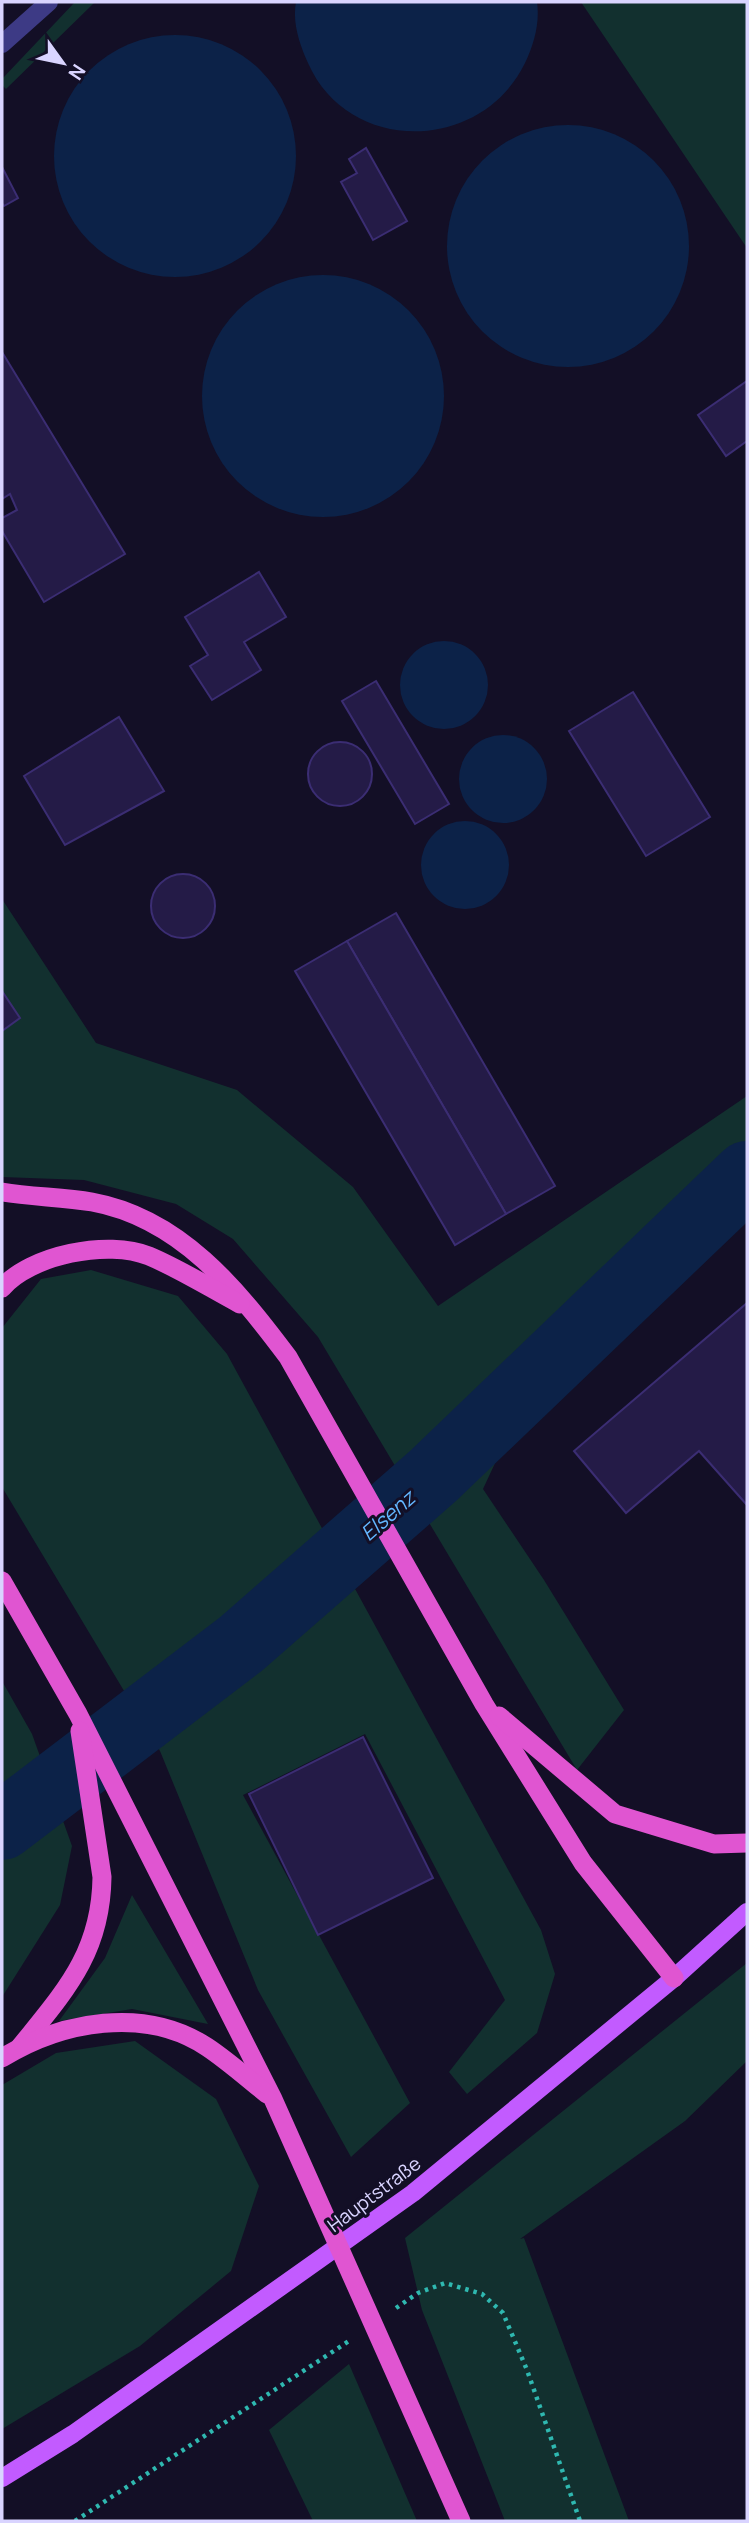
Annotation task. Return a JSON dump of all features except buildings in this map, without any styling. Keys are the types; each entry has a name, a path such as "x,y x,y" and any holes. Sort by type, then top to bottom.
{"highway":[{"path":"2,1192 93,1203 152,1221 203,1257 253,1310 288,1357 484,1704 583,1863 674,1978"},
{"path":"2,1287 12,1276 54,1255 101,1250 146,1255 253,1310"},
{"path":"2,1581 78,1714 274,2101 461,2521"},
{"path":"484,1704 615,1814 714,1844 747,1843"},
{"path":"20,2047 68,1986 89,1952 102,1900 102,1877 78,1714"},
{"path":"2,2058 20,2047 85,2024 122,2022 170,2028 206,2046 274,2101"}],"main road":[{"name":"Hauptstraße","path":"2,2477 72,2434 413,2193 674,1978 747,1912"}],"street":[{"path":"2,44 49,2"}],"path":[{"path":"385,2316 418,2293 444,2283 482,2294 503,2313 527,2370 580,2521"},
{"path":"75,2521 352,2339"}],"green space":[{"path":"75,2 95,2 6,89 2,85 2,79"},
{"path":"581,2 747,2 747,248"},
{"path":"2,899 96,1043 237,1090 353,1187 438,1306 747,1096 747,1207 517,1416 483,1489 544,1580 624,1710 577,1770 318,1337 233,1239 176,1204 84,1180 2,1177"},
{"path":"91,1270 178,1296 227,1354 541,1930 555,1974 537,2033 467,2094 449,2072 505,2000 365,1734 243,1795 410,2103 351,2157 258,1990 160,1751 2,1487 2,1328 41,1279"},
{"path":"2,1681 32,1734 72,1846 60,1905 2,1997"},
{"path":"132,1895 208,2024 132,2009 59,2021 105,1958"},
{"path":"747,1963 747,2061 685,2121 520,2239 524,2238 629,2521 505,2521 422,2310 405,2238"},
{"path":"135,2041 216,2099 259,2186 231,2271 140,2346 2,2429 2,2085 56,2053"},
{"path":"349,2364 417,2521 313,2521 269,2430"}],"water":[{"path":"296,2 537,2 538,18 536,33 525,63 505,92 479,114 448,127 416,131 383,127 353,115 327,93 302,49 297,34"},
{"path":"163,35 187,35 232,49 261,70 276,89 287,110 294,132 294,180 287,202 276,223 261,242 232,263 210,272 187,277 163,277 118,263 98,250 81,233 68,213 59,191 54,168 54,144 68,99 81,79 98,62 118,49 140,40"},
{"path":"556,125 580,125 625,139 654,160 669,179 680,200 687,222 687,270 680,292 669,313 654,332 625,353 603,362 580,367 556,367 511,353 491,340 474,323 461,303 452,281 447,258 447,234 461,189 474,169 491,152 511,139 533,130"},
{"path":"311,275 335,275 380,289 409,310 424,329 435,350 442,372 442,420 435,442 424,463 409,482 380,503 358,512 335,517 311,517 266,503 246,490 229,473 216,453 207,431 202,408 202,384 216,339 229,319 246,302 266,289 288,280"},
{"path":"444,641 461,644 475,654 485,668 488,685 485,702 475,716 461,726 444,729 427,726 413,716 403,702 400,685 403,668 413,654 427,644"},
{"path":"503,735 520,739 534,748 543,762 547,779 543,796 534,810 520,819 503,823 486,819 472,810 463,796 459,779 463,762 472,748 486,739"},
{"path":"465,821 482,825 496,834 505,848 509,865 505,882 496,896 482,905 465,909 448,905 434,896 425,882 421,865 425,848 434,834 448,825"}],"waterway":[{"name":"Elsenz","path":"2,1826 241,1644 433,1476 747,1175"}]}
